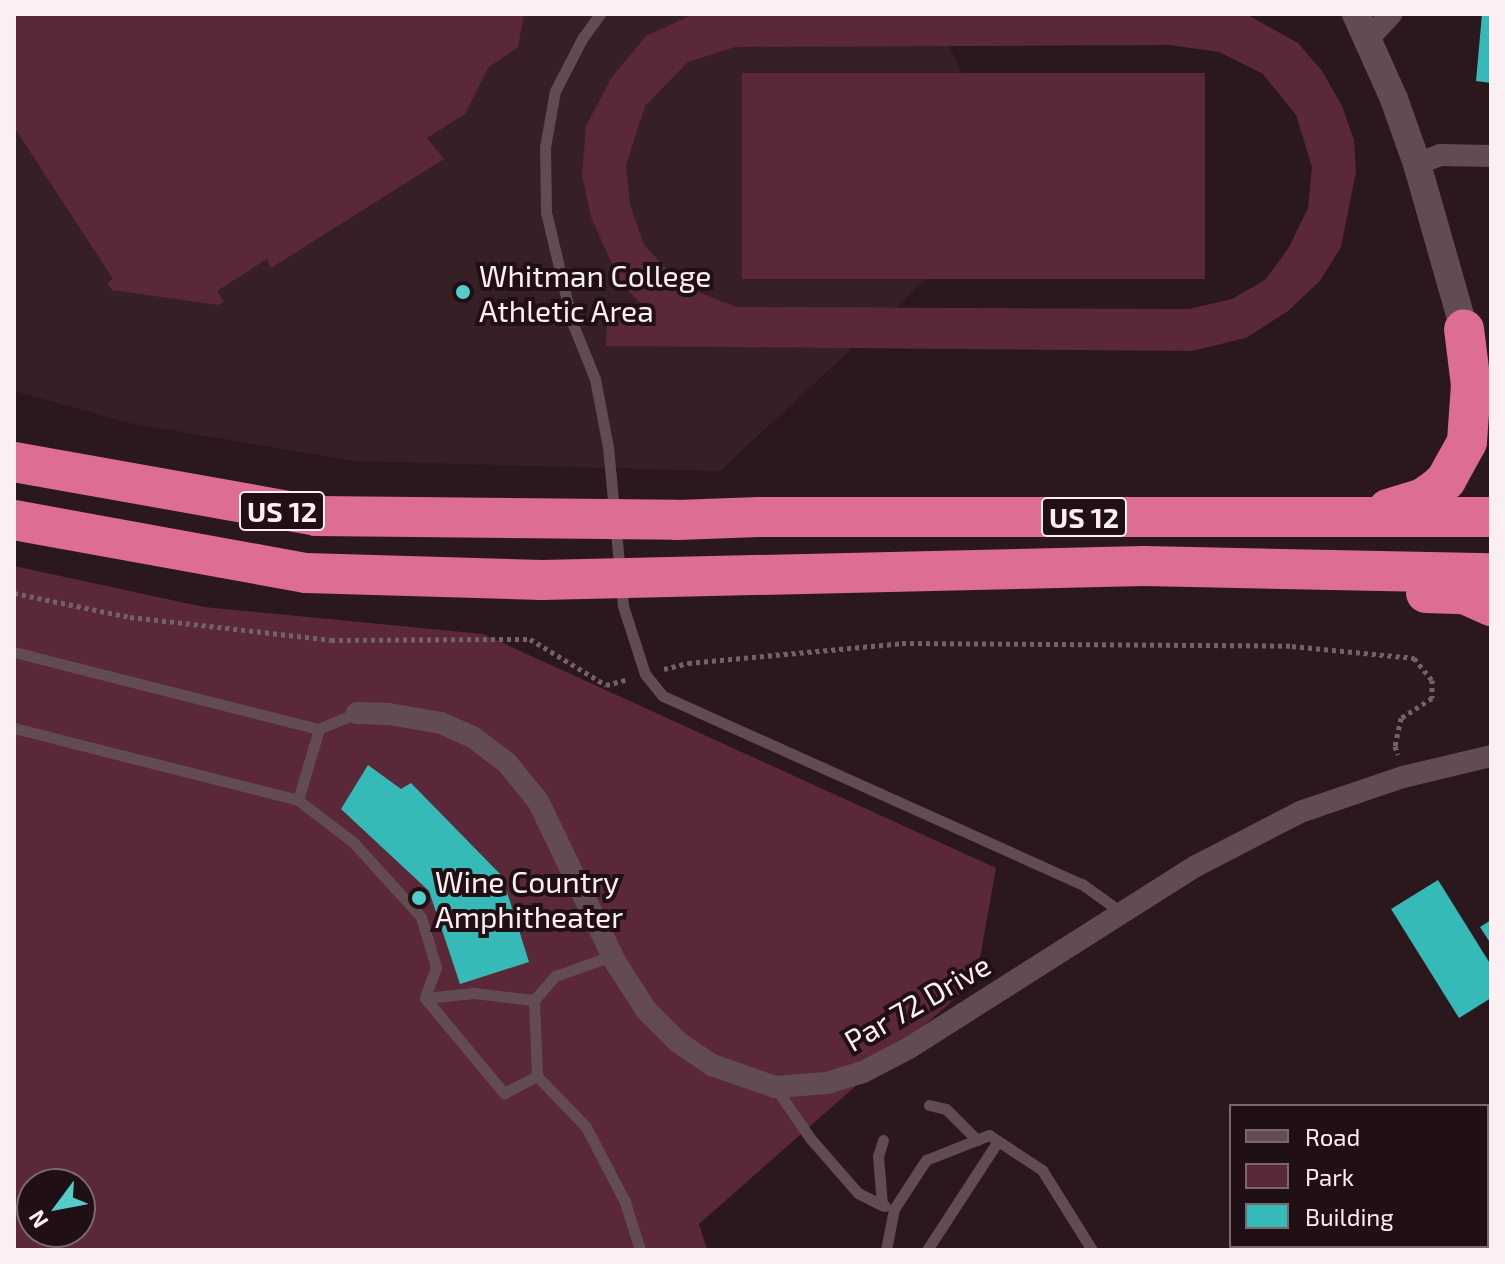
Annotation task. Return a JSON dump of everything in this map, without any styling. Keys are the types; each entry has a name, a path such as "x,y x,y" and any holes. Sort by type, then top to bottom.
{"highway":[{"path":"1464,329 1491,392"},
{"path":"1356,518 1423,498 1446,480 1460,460 1471,422 1464,329"},
{"name":"US 12","path":"14,462 316,516 555,520 1491,517"},
{"name":"US 12","path":"14,520 306,573 542,580 1144,566 1491,573"},
{"path":"1144,566 1242,580 1464,594 1491,606"}],"street":[{"path":"1391,14 1362,26 1417,164 1464,329"},
{"path":"1417,164 1440,155 1491,156"},
{"name":"Par 72 Drive","path":"357,713 389,714 441,723 474,738 507,763 545,813 612,956 646,1010 678,1042 712,1065 775,1087 827,1083 874,1066 909,1048 1121,912 1262,830 1351,792 1491,756"}],"lane":[{"path":"600,14 583,37 555,91 545,147 546,212 572,322 595,379 608,447 623,606 645,674 663,696 1082,884 1121,912"},
{"path":"14,652 318,729 357,713"},
{"path":"14,728 298,800 354,843 421,917 436,967 425,998"},
{"path":"298,800 318,729"},
{"path":"612,956 555,976 534,1000 537,1076 586,1127 625,1202 640,1250"},
{"path":"425,998 474,993 534,1000"},
{"path":"425,998 504,1093 537,1076"},
{"path":"775,1087 810,1138 858,1193 888,1207"},
{"path":"929,1105 946,1109 977,1140"},
{"path":"888,1207 926,1160 989,1135 1042,1170 1092,1250"},
{"path":"883,1140 878,1156 888,1207 886,1250"},
{"path":"927,1250 998,1141"}],"path":[{"path":"14,593 130,617 331,640 530,639 606,685 688,663 902,643 1292,646 1414,658 1432,680 1432,698 1401,718 1395,746 1403,777"}],"shaded area":[{"name":"Whitman College Athletic Area","path":"14,14 934,14 1019,193 720,471 356,461 129,423 14,391"}],"green space":[{"path":"14,14 524,14 518,47 488,68 465,114 427,138 444,159 271,268 267,259 217,291 224,302 218,305 112,290 107,283 113,279 14,127"},
{"path":"694,14 1246,14 1298,43 1322,71 1342,106 1354,140 1356,172 1341,247 1320,281 1288,311 1246,338 1192,351 606,346 607,309 643,306 620,282 591,217 582,175 586,126 612,77 646,36","holes":["1170,45 1219,52 1263,74 1296,115 1312,167 1308,208 1288,249 1265,280 1232,299 1189,309 736,307 683,286 644,245 630,205 626,165 645,106 688,62 735,47"]},
{"path":"742,73 1205,73 1205,279 742,279"},
{"path":"14,566 204,607 483,634 996,868 976,980 699,1224 707,1250 14,1250"}],"building":[{"path":"1482,14 1491,14 1491,83 1476,81"},
{"path":"368,765 401,789 411,783 502,876 529,962 460,984 429,891 341,809"},
{"path":"1438,880 1491,965 1491,998 1459,1018 1391,909"},
{"path":"1491,920 1491,944 1480,927"}],"place":[{"name":"Whitman College Athletic Area","path":"463,292"},
{"name":"Wine Country Amphitheater","path":"419,898"}]}
